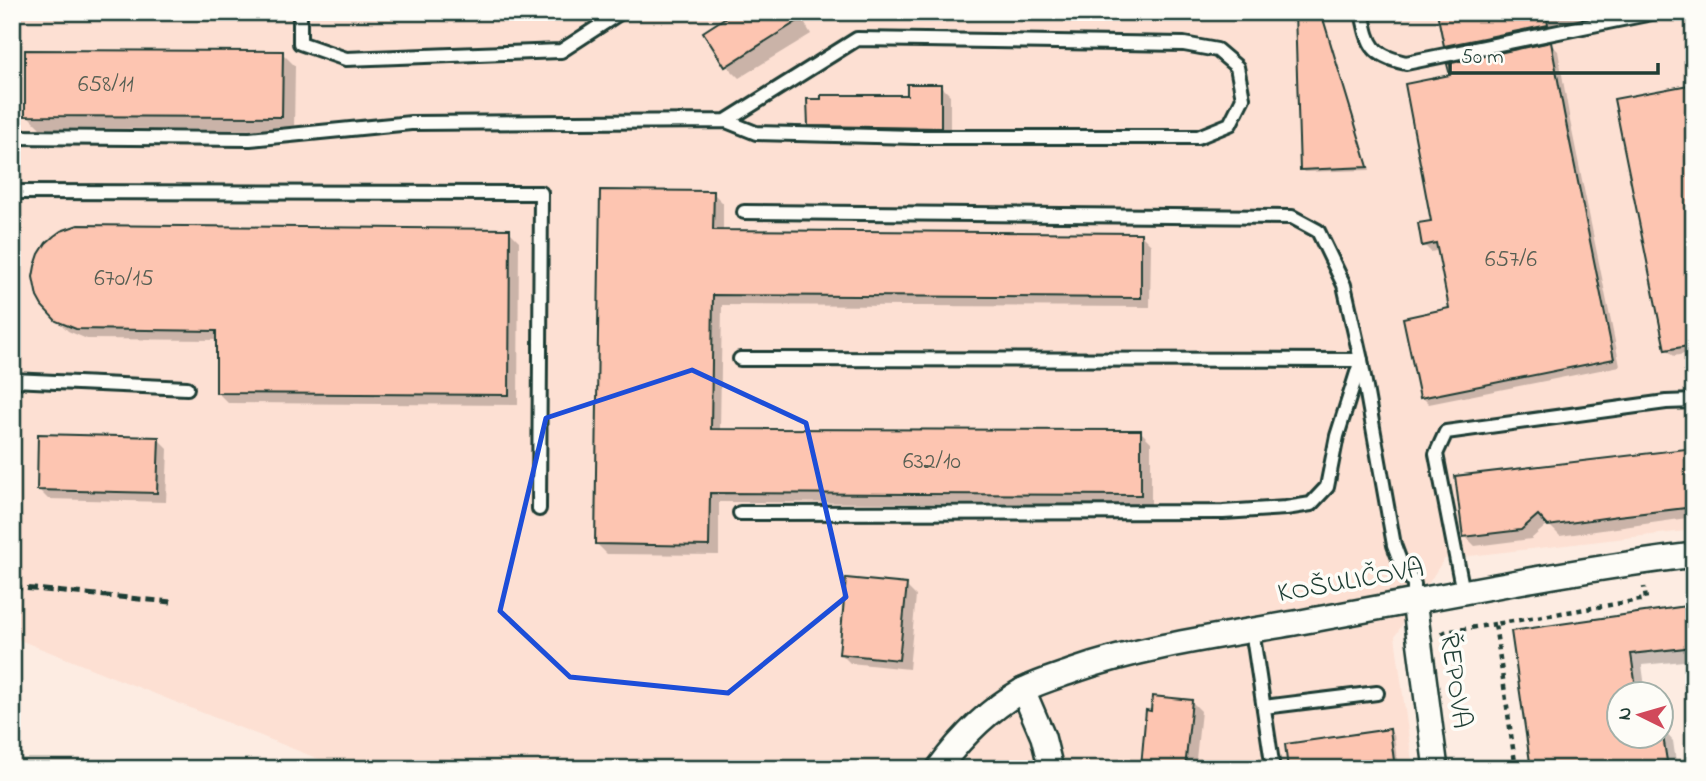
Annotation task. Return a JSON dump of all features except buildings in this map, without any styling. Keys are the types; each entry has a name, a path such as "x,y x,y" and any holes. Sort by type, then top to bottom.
{"street":[{"name":"KOŠULIČOVA","path":"938,769 953,748 988,713 1023,690 1102,661 1252,630 1463,592 1694,555"},
{"name":"ŘEPOVA","path":"1414,601 1436,769"},
{"path":"1023,690 1043,737 1051,769"}],"lane":[{"path":"300,12 300,43 346,59 561,51 621,12"},
{"path":"1362,12 1369,43 1386,59 1406,63 1657,12"},
{"path":"12,137 250,139 411,124 726,121 756,133 915,138 1198,137 1230,124 1243,98 1237,67 1217,50 1184,44 857,39 726,121"},
{"path":"12,192 541,193 539,509"},
{"path":"744,212 1292,217 1318,231 1344,285 1394,545 1414,584 1414,601"},
{"path":"740,359 1360,360"},
{"path":"740,513 1223,512 1311,504 1327,487 1337,436 1360,360"},
{"path":"12,380 187,388"},
{"path":"1463,592 1436,454 1446,432 1666,402 1694,401"},
{"path":"1252,630 1273,769"},
{"path":"1264,707 1377,693"}],"path":[{"path":"1438,641 1440,635 1445,632 1646,599 1644,583"},
{"path":"1495,624 1516,769"}],"highlighted area":[{"path":"692,370 806,423 846,597 728,693 570,677 500,611 546,418"}],"shaded area":[{"path":"12,12 1694,12 1694,530 1444,559 1395,636 1413,769 344,769 12,637"}],"railway":[{"path":"12,587 171,602"}]}
